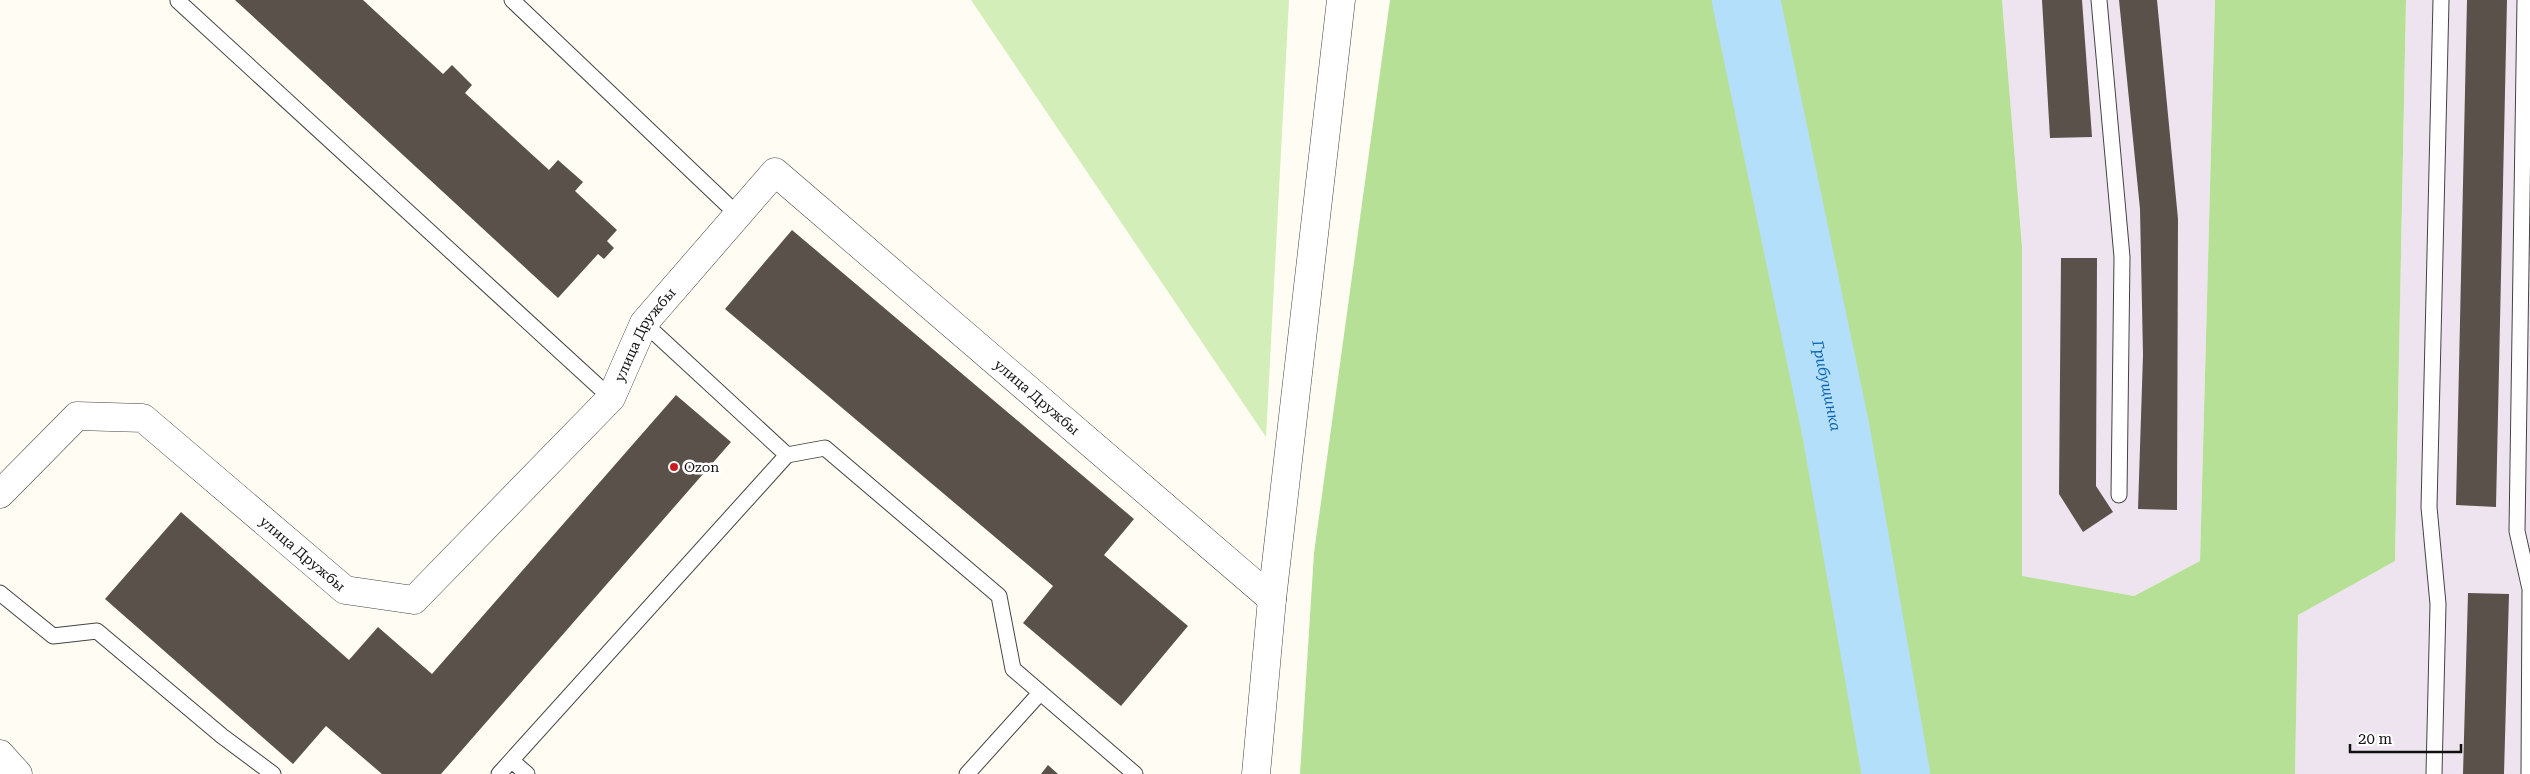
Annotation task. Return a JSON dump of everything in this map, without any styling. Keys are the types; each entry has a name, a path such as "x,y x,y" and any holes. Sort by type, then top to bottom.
{"street":[{"path":"1256,774 1272,599 1341,0"},
{"name":"улица Дружбы","path":"0,494 77,416 143,418 345,590 414,600 611,398 644,323 775,172 1272,599"},
{"path":"0,754 18,774"}],"lane":[{"path":"180,0 186,8 611,398"},
{"path":"512,0 738,215"},
{"path":"2099,0 2122,257 2119,495"},
{"path":"2434,774 2438,604 2429,507 2441,0"},
{"path":"2526,0 2517,531 2530,590 2530,774"},
{"path":"644,323 787,455"},
{"path":"499,774 787,455 825,448 999,596 1013,669 1135,774"},
{"path":"0,594 53,636 96,631 222,736 273,774"},
{"path":"967,774 1040,692"},
{"path":"512,761 527,774"}],"shaded area":[{"path":"2002,0 2215,0 2200,561 2134,596 2022,577 2022,246"},
{"path":"2406,0 2530,0 2530,774 2295,774 2298,614 2395,561"}],"green space":[{"path":"971,0 1289,0 1266,437"},
{"path":"1390,0 2002,0 2022,246 2022,576 2134,596 2200,561 2215,0 2406,0 2395,561 2298,615 2295,774 1300,774 1314,553"}],"building":[{"path":"235,0 363,0 443,74 452,65 472,85 465,93 549,170 558,160 583,182 575,191 617,230 607,241 614,248 604,259 598,254 558,298"},
{"path":"2042,0 2082,0 2092,137 2050,138"},
{"path":"2119,0 2157,0 2178,219 2177,510 2138,509 2143,355 2140,209"},
{"path":"2467,0 2507,0 2496,507 2456,505"},
{"path":"792,230 1134,519 1104,555 1188,626 1121,706 1023,623 1053,586 725,309"},
{"path":"2061,258 2097,258 2096,486 2113,512 2083,532 2059,494"},
{"path":"676,395 731,442 441,774 382,774 326,726 293,764 105,599 181,512 349,660 378,627 432,674"},
{"path":"2468,593 2509,594 2504,774 2463,774"},
{"path":"1048,765 1058,774 1041,774"}],"waterway":[{"name":"Грибущинка","path":"1746,0 1836,431 1896,774"}],"place":[{"name":"Ozon","path":"674,467"}]}
